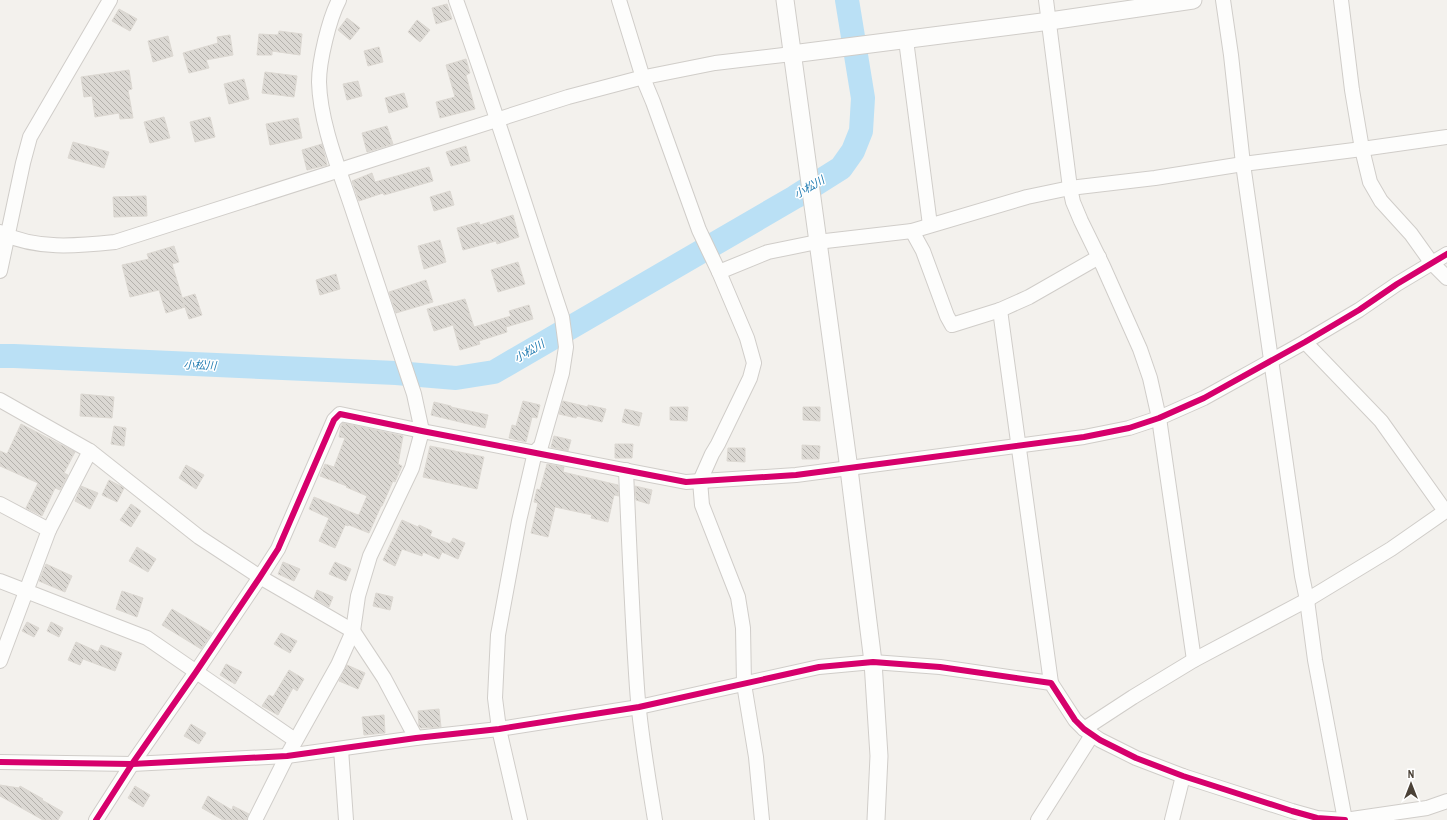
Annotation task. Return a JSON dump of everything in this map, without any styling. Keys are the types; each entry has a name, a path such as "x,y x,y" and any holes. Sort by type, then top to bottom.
{"street":[{"path":"0,271 4,234 30,137 110,0"},
{"path":"255,820 295,740 338,665 353,631 358,596 370,556 412,468 422,431 414,394 340,171 326,126 321,102 319,81 327,35 339,0"},
{"path":"456,0 484,78 496,120 562,317 566,347 560,380 541,446 535,452 519,521 498,636 495,698 499,729 520,820"},
{"path":"619,0 643,78 702,236 717,266 747,338 754,363 750,378 700,481 702,505 738,597 743,628 744,684 756,757 762,820"},
{"path":"785,0 849,469 873,662 879,756 876,820"},
{"path":"1046,0 1073,202 1140,349 1150,378 1160,418 1194,660"},
{"path":"4,234 32,242 72,246 115,242 568,97 643,78 715,63 906,40 1193,0"},
{"path":"1223,0 1231,55 1243,164 1302,576 1307,600 1315,660 1345,820"},
{"path":"1341,0 1352,90 1362,149 1370,182 1381,201 1411,234 1431,262 1447,278"},
{"path":"906,40 930,225"},
{"path":"717,266 768,252 817,242 912,231 1027,197 1070,188 1155,178 1243,164 1447,137"},
{"path":"912,231 923,251 947,316 952,325 1000,310 1029,297 1099,257"},
{"path":"96,820 132,764 196,672 278,549 334,420 340,414 686,482 796,475 1084,437 1129,428 1160,418 1204,398 1359,310 1431,262 1447,254"},
{"path":"1000,310 1051,683 1075,720 1088,732 1136,758 1290,815 1345,820 1427,808 1447,801"},
{"path":"1038,820 1088,732 1133,697 1194,660 1307,600 1391,549 1446,511 1381,421 1305,342"},
{"path":"0,400 90,451 198,537 260,577 353,631 384,678 416,738"},
{"path":"0,661 49,530 90,451"},
{"path":"626,470 632,613 639,707 655,820"},
{"path":"0,504 49,530"},
{"path":"0,581 147,638 295,740"},
{"path":"0,762 132,764 287,756 416,738 499,729 639,707 819,667 873,662 940,667 1051,683"},
{"path":"341,749 346,820"},
{"path":"1172,820 1183,776"}],"building":[{"path":"447,4 452,19 436,24 432,8"},
{"path":"119,9 137,19 130,31 112,21"},
{"path":"347,18 360,28 350,40 338,30"},
{"path":"417,20 430,30 420,42 408,32"},
{"path":"279,31 302,34 300,55 272,51 272,55 257,55 259,34 278,35"},
{"path":"230,35 233,55 206,60 209,68 189,73 183,53 218,43 217,37"},
{"path":"168,36 173,56 153,62 148,41"},
{"path":"379,47 383,62 368,66 364,51"},
{"path":"466,59 470,73 466,75 475,109 440,118 436,102 455,97 446,65"},
{"path":"129,70 132,89 128,90 133,118 120,119 119,113 95,117 92,96 84,97 81,77"},
{"path":"265,72 297,76 294,97 262,93"},
{"path":"244,79 249,99 229,104 224,84"},
{"path":"358,81 362,96 347,100 343,84"},
{"path":"404,93 408,107 389,113 385,98"},
{"path":"164,117 170,138 150,143 144,122"},
{"path":"210,117 215,137 195,142 190,122"},
{"path":"298,118 302,138 270,145 266,124"},
{"path":"387,126 393,144 367,152 362,133"},
{"path":"73,142 109,152 104,168 68,158"},
{"path":"322,144 327,165 307,170 302,150"},
{"path":"466,146 470,161 451,166 446,152"},
{"path":"429,167 433,181 384,195 383,193 359,201 352,181 372,173 375,182"},
{"path":"450,191 454,205 434,211 430,197"},
{"path":"146,196 147,216 114,217 113,197"},
{"path":"513,215 519,237 497,244 496,241 463,250 457,228 479,222 480,225"},
{"path":"440,240 446,262 424,269 418,246"},
{"path":"174,246 179,262 172,264 185,307 166,313 159,290 130,297 122,265 149,259 147,254"},
{"path":"518,262 525,284 498,292 491,270"},
{"path":"336,274 340,289 320,295 316,280"},
{"path":"426,280 433,302 396,313 389,292"},
{"path":"195,294 202,315 189,319 182,298"},
{"path":"465,299 474,327 511,316 509,311 529,305 533,319 506,327 507,332 479,341 480,344 460,350 453,325 434,331 427,309"},
{"path":"81,394 114,397 112,418 80,416"},
{"path":"523,401 540,405 537,418 532,417 526,442 509,438 512,425 516,426"},
{"path":"563,401 588,407 588,405 606,409 602,422 577,416 576,418 559,414"},
{"path":"434,402 488,415 485,428 431,415"},
{"path":"670,407 688,407 687,421 670,420"},
{"path":"803,407 820,407 820,421 803,420"},
{"path":"625,409 642,413 639,426 622,422"},
{"path":"343,423 403,436 398,464 402,466 395,482 393,481 369,533 349,525 345,525 335,548 319,541 329,518 309,509 314,497 359,515 367,496 346,487 347,486 320,476 325,464 334,467 345,438 339,437"},
{"path":"21,424 75,452 64,473 68,475 60,490 55,488 42,516 26,508 38,483 0,466 0,451 7,454"},
{"path":"114,426 126,428 124,446 111,444"},
{"path":"554,436 571,440 568,451 551,447"},
{"path":"615,444 633,444 632,458 615,458"},
{"path":"802,445 820,446 819,459 802,459"},
{"path":"430,446 484,457 477,489 423,477"},
{"path":"728,448 745,448 745,462 727,461"},
{"path":"547,464 564,467 563,472 618,485 619,496 614,495 608,522 591,518 592,515 555,507 548,537 531,533 538,503 534,502 537,489 540,490"},
{"path":"186,465 204,475 196,489 179,478"},
{"path":"109,480 124,488 117,502 102,495"},
{"path":"81,486 98,493 90,509 75,501"},
{"path":"635,486 652,490 649,504 636,500"},
{"path":"131,504 141,511 131,527 120,520"},
{"path":"402,520 432,531 430,536 450,544 453,538 465,543 458,559 442,552 439,559 423,552 422,556 402,549 395,566 383,560"},
{"path":"137,547 156,559 148,572 129,561"},
{"path":"283,562 300,569 294,581 278,574"},
{"path":"335,562 351,569 346,581 329,574"},
{"path":"46,564 72,576 65,592 39,581"},
{"path":"317,590 333,597 329,607 314,598"},
{"path":"122,591 143,598 137,617 116,609"},
{"path":"376,593 393,597 390,610 373,606"},
{"path":"172,609 212,633 201,649 162,625"},
{"path":"27,622 39,628 34,637 22,631"},
{"path":"51,622 63,628 59,637 47,631"},
{"path":"281,633 297,641 290,653 274,644"},
{"path":"76,642 98,652 101,645 122,653 115,671 83,659 80,665 68,660"},
{"path":"226,664 242,672 235,684 220,675"},
{"path":"347,665 365,673 358,689 339,681"},
{"path":"289,670 304,679 297,691 293,688 278,715 262,706 269,695 273,697"},
{"path":"439,709 441,727 421,728 419,726 418,711"},
{"path":"384,715 385,733 364,735 362,717"},
{"path":"191,724 206,733 199,744 184,736"},
{"path":"0,785 19,788 20,786 63,812 58,820 43,820 0,796"},
{"path":"135,786 150,795 143,807 128,798"},
{"path":"208,796 232,810 233,806 249,814 247,820 223,820 202,808"}],"waterway":[{"name":"小松川","path":"0,356 396,373 456,378 494,372 795,197 841,168 853,151 861,131 863,98 847,0"}],"cycle path":[{"path":"96,820 132,764 196,672 278,549 334,420 340,414 686,482 796,475 1084,437 1129,428 1159,418 1204,398 1305,342 1359,310 1397,284 1447,254"},
{"path":"0,762 132,764 287,756 416,738 499,729 639,707 819,667 873,662 940,667 1051,683 1075,720 1084,729 1100,740 1136,758 1183,776 1292,811 1317,818 1345,820"}]}
